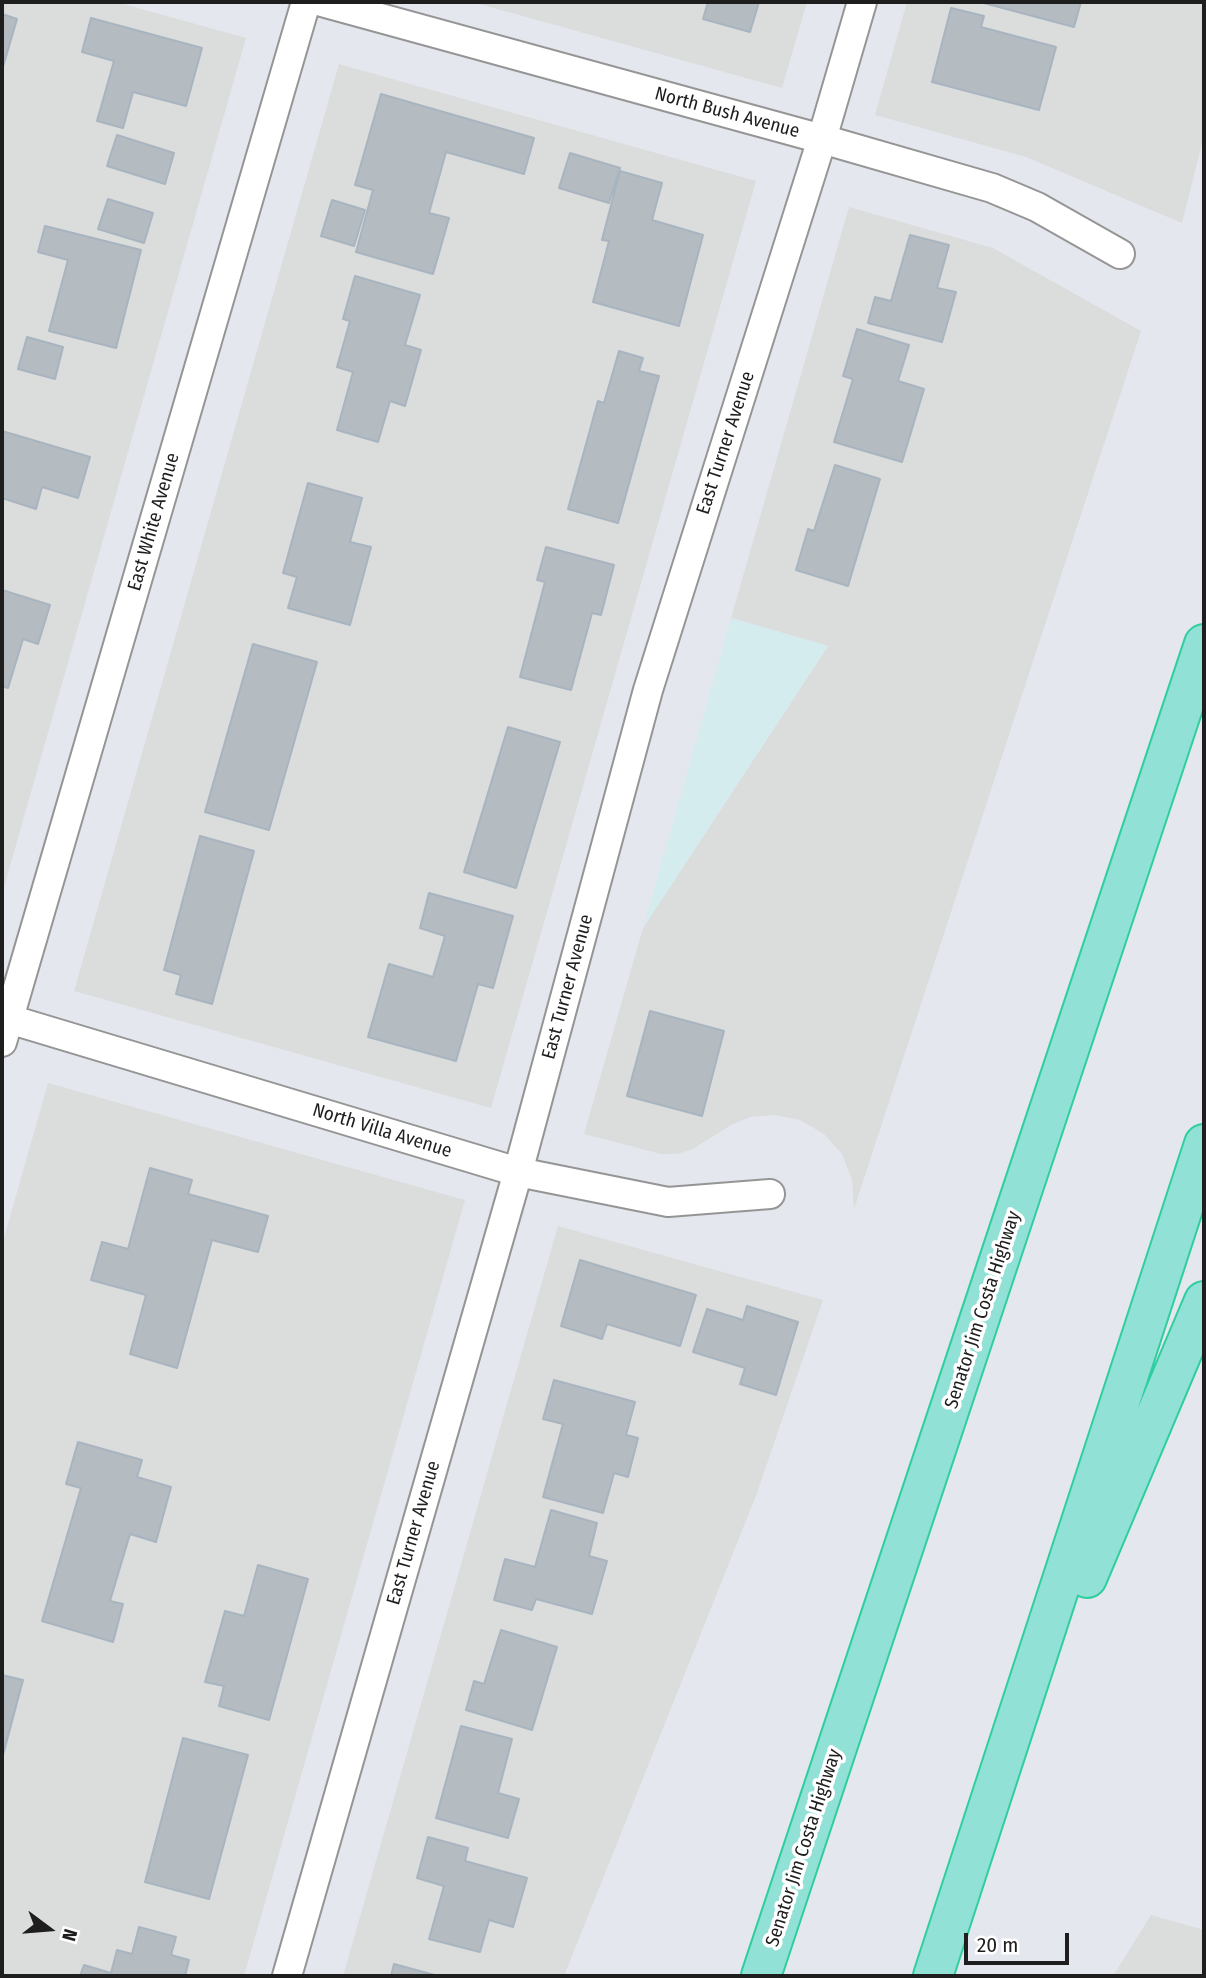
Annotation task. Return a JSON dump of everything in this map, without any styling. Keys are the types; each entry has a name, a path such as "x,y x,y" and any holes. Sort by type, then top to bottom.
{"highway":[{"name":"Senator Jim Costa Highway","path":"761,1976 1204,644"},
{"path":"933,1976 1204,1144"},
{"path":"986,1815 1204,1301"}],"street":[{"name":"East White Avenue","path":"4,1026 306,2"},
{"name":"North Bush Avenue","path":"322,2 992,188 1037,207 1120,254"},
{"name":"East Turner Avenue","path":"287,1976 518,1172 648,690 822,139 862,2"},
{"name":"North Villa Avenue","path":"4,1026 518,1172 667,1202 770,1194"}],"shaded area":[{"path":"2,2 116,2 246,38 2,894"},
{"path":"472,2 807,2 782,88"},
{"path":"907,2 1204,2 1204,136 1182,223 1026,157 875,115"},
{"path":"339,64 756,181 491,1108 74,991"},
{"path":"849,207 993,248 1141,331 854,1209 852,1180 842,1154 824,1134 800,1120 775,1115 750,1117 731,1125 693,1149 677,1154 661,1154 584,1134 643,928 828,646 731,618"},
{"path":"731,618 828,646 643,928"},
{"path":"48,1083 465,1200 244,1976 2,1976 2,1245"},
{"path":"558,1226 823,1300 757,1493 564,1976 343,1976"},
{"path":"1151,1915 1204,1930 1204,1976 1113,1976"}],"building":[{"path":"708,2 759,2 750,32 703,19"},
{"path":"980,2 1081,2 1074,27"},
{"path":"951,8 984,16 981,27 1056,47 1039,110 932,82"},
{"path":"2,14 17,19 2,70"},
{"path":"91,18 202,48 186,106 133,92 123,128 97,121 114,61 82,52"},
{"path":"381,94 534,138 524,174 446,152 429,213 449,218 433,274 356,252 373,190 355,185"},
{"path":"117,135 174,153 165,184 107,166"},
{"path":"570,153 620,168 609,203 559,188"},
{"path":"620,171 662,183 652,220 703,235 679,326 593,302 609,241 602,240"},
{"path":"108,199 153,213 144,243 98,229"},
{"path":"332,200 365,210 354,246 321,236"},
{"path":"45,226 141,250 116,348 49,331 68,260 38,252"},
{"path":"910,235 949,245 937,288 956,292 942,342 868,323 875,297 891,301"},
{"path":"355,276 420,295 405,345 421,350 405,406 390,401 378,442 337,430 353,372 337,367 350,321 343,319"},
{"path":"857,329 909,345 898,381 924,389 902,462 834,442 853,379 843,376"},
{"path":"27,337 63,347 55,379 18,369"},
{"path":"619,351 643,358 639,371 659,376 618,523 568,509 598,401 604,403"},
{"path":"2,431 90,457 78,498 42,487 36,509 2,498"},
{"path":"835,465 880,479 848,586 796,570 808,529 814,531"},
{"path":"308,483 362,498 350,542 371,547 350,625 288,608 297,577 283,573"},
{"path":"546,547 614,565 601,615 592,613 571,690 520,677 545,582 537,580"},
{"path":"2,590 50,605 38,644 23,639 8,688 2,686"},
{"path":"253,644 317,662 269,830 205,812"},
{"path":"508,727 560,742 516,888 464,872"},
{"path":"200,836 254,851 212,1004 176,994 181,975 164,970"},
{"path":"429,893 513,916 493,988 478,984 456,1061 368,1037 389,964 433,977 445,936 420,928"},
{"path":"650,1011 724,1031 702,1116 627,1096"},
{"path":"150,1168 192,1180 188,1194 268,1216 258,1252 212,1240 177,1368 130,1354 146,1295 91,1280 102,1242 128,1249"},
{"path":"580,1260 696,1295 680,1346 607,1324 602,1339 561,1326"},
{"path":"747,1306 798,1322 776,1395 740,1384 745,1368 693,1352 707,1309 743,1320"},
{"path":"554,1380 635,1402 626,1435 638,1438 628,1477 614,1473 603,1513 543,1497 563,1424 543,1419"},
{"path":"78,1442 142,1460 137,1477 171,1487 156,1542 130,1534 110,1601 123,1604 113,1642 42,1621 81,1488 66,1484"},
{"path":"551,1510 597,1523 589,1556 607,1561 592,1614 536,1599 532,1610 494,1600 505,1559 535,1567"},
{"path":"258,1565 308,1579 269,1720 219,1706 224,1686 205,1682 225,1611 244,1616"},
{"path":"501,1630 557,1647 532,1730 466,1710 474,1681 484,1684"},
{"path":"2,1675 23,1680 3,1755 2,1755"},
{"path":"461,1726 512,1739 498,1793 519,1799 508,1838 436,1818"},
{"path":"183,1738 248,1755 209,1899 145,1882"},
{"path":"428,1837 468,1848 465,1861 527,1878 513,1927 489,1920 480,1952 429,1939 444,1886 417,1878"},
{"path":"139,1927 176,1937 171,1955 189,1960 185,1976 80,1976 84,1965 111,1973 117,1950 132,1954"},
{"path":"394,1964 438,1976 391,1976"}]}
